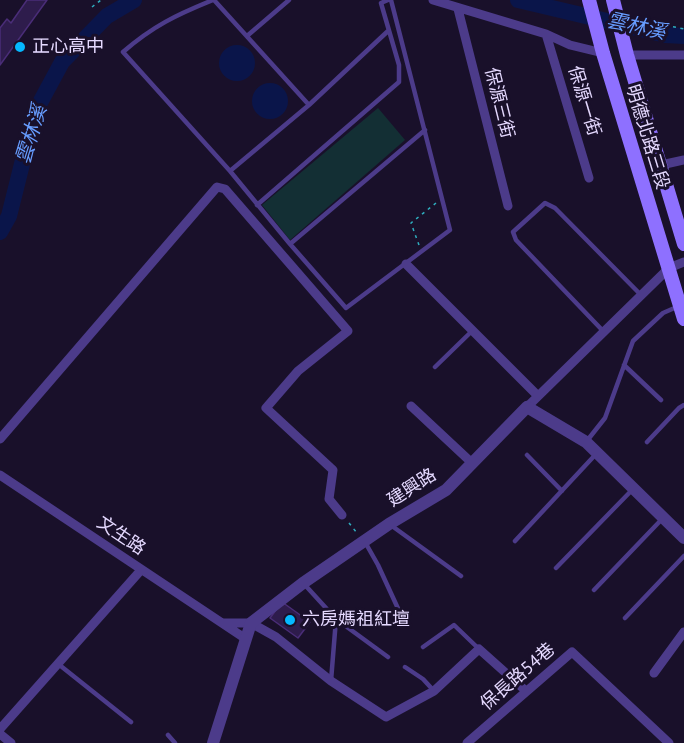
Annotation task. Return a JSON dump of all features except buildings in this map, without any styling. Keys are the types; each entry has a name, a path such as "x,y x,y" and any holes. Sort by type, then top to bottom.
{"main road":[{"name":"明德北路三段","path":"590,2 603,53 683,309"},
{"name":"明德北路三段","path":"615,5 625,48 684,244"}],"street":[{"path":"433,0 546,34 570,45 603,53"},
{"name":"保源三街","path":"458,9 508,206"},
{"name":"保源一街","path":"546,34 589,178"},
{"path":"625,48 684,55"},
{"path":"661,165 684,160"},
{"path":"0,439 218,186 225,189 348,332 298,371 266,408 333,470 328,499 342,515"},
{"name":"建興路","path":"251,623 303,583 389,524 446,490 669,268 684,262"},
{"path":"406,264 538,396"},
{"path":"411,406 472,463"},
{"path":"527,407 586,442 598,452 684,538"},
{"name":"文生路","path":"0,475 246,639"},
{"path":"11,743 0,731 57,663 141,570"},
{"path":"224,623 251,623 276,637 331,681 386,717 435,691 479,649 526,691"},
{"path":"213,743 251,623"},
{"path":"654,673 684,632"},
{"name":"保長路54巷","path":"467,743 572,652 669,743"}],"lane":[{"path":"257,205 399,82 399,65 381,2 390,0 450,230 346,308 290,244 257,205 230,171 123,52 145,33 172,17 213,0 309,105"},
{"path":"247,36 289,0"},
{"path":"230,171 309,105 388,31"},
{"path":"290,244 425,130"},
{"path":"604,332 516,240 513,232 545,203 555,208 642,295"},
{"path":"586,442 605,418 633,341 663,313 683,309"},
{"path":"435,367 473,331"},
{"path":"624,365 661,400"},
{"path":"647,442 684,405"},
{"path":"515,541 598,452"},
{"path":"526,455 562,491"},
{"path":"556,568 634,488"},
{"path":"594,590 664,518"},
{"path":"389,524 460,576"},
{"path":"364,542 378,565 400,615"},
{"path":"626,618 684,556"},
{"path":"303,583 336,619 388,657"},
{"path":"331,681 336,619"},
{"path":"423,647 453,626 479,649"},
{"path":"57,663 131,722"},
{"path":"405,667 423,679 435,691"},
{"path":"168,735 175,743"}],"path":[{"path":"92,7 101,0"},
{"path":"651,22 684,29"},
{"path":"422,251 411,223 442,199"},
{"path":"342,515 364,542"}],"green space":[{"path":"378,108 405,140 290,240 262,205"}],"shaded area":[{"path":"237,45 250,50 255,63 250,76 237,81 224,76 219,63 224,50"},
{"path":"270,83 283,88 288,101 283,114 270,119 257,114 252,101 257,88"}],"waterway":[{"name":"雲林溪","path":"0,232 9,216 35,112 62,62 107,16 134,0"},
{"name":"雲林溪","path":"518,0 666,35 684,36"}],"place":[{"name":"正心高中","path":"20,47"},
{"name":"六房媽祖紅壇","path":"290,620"}]}
